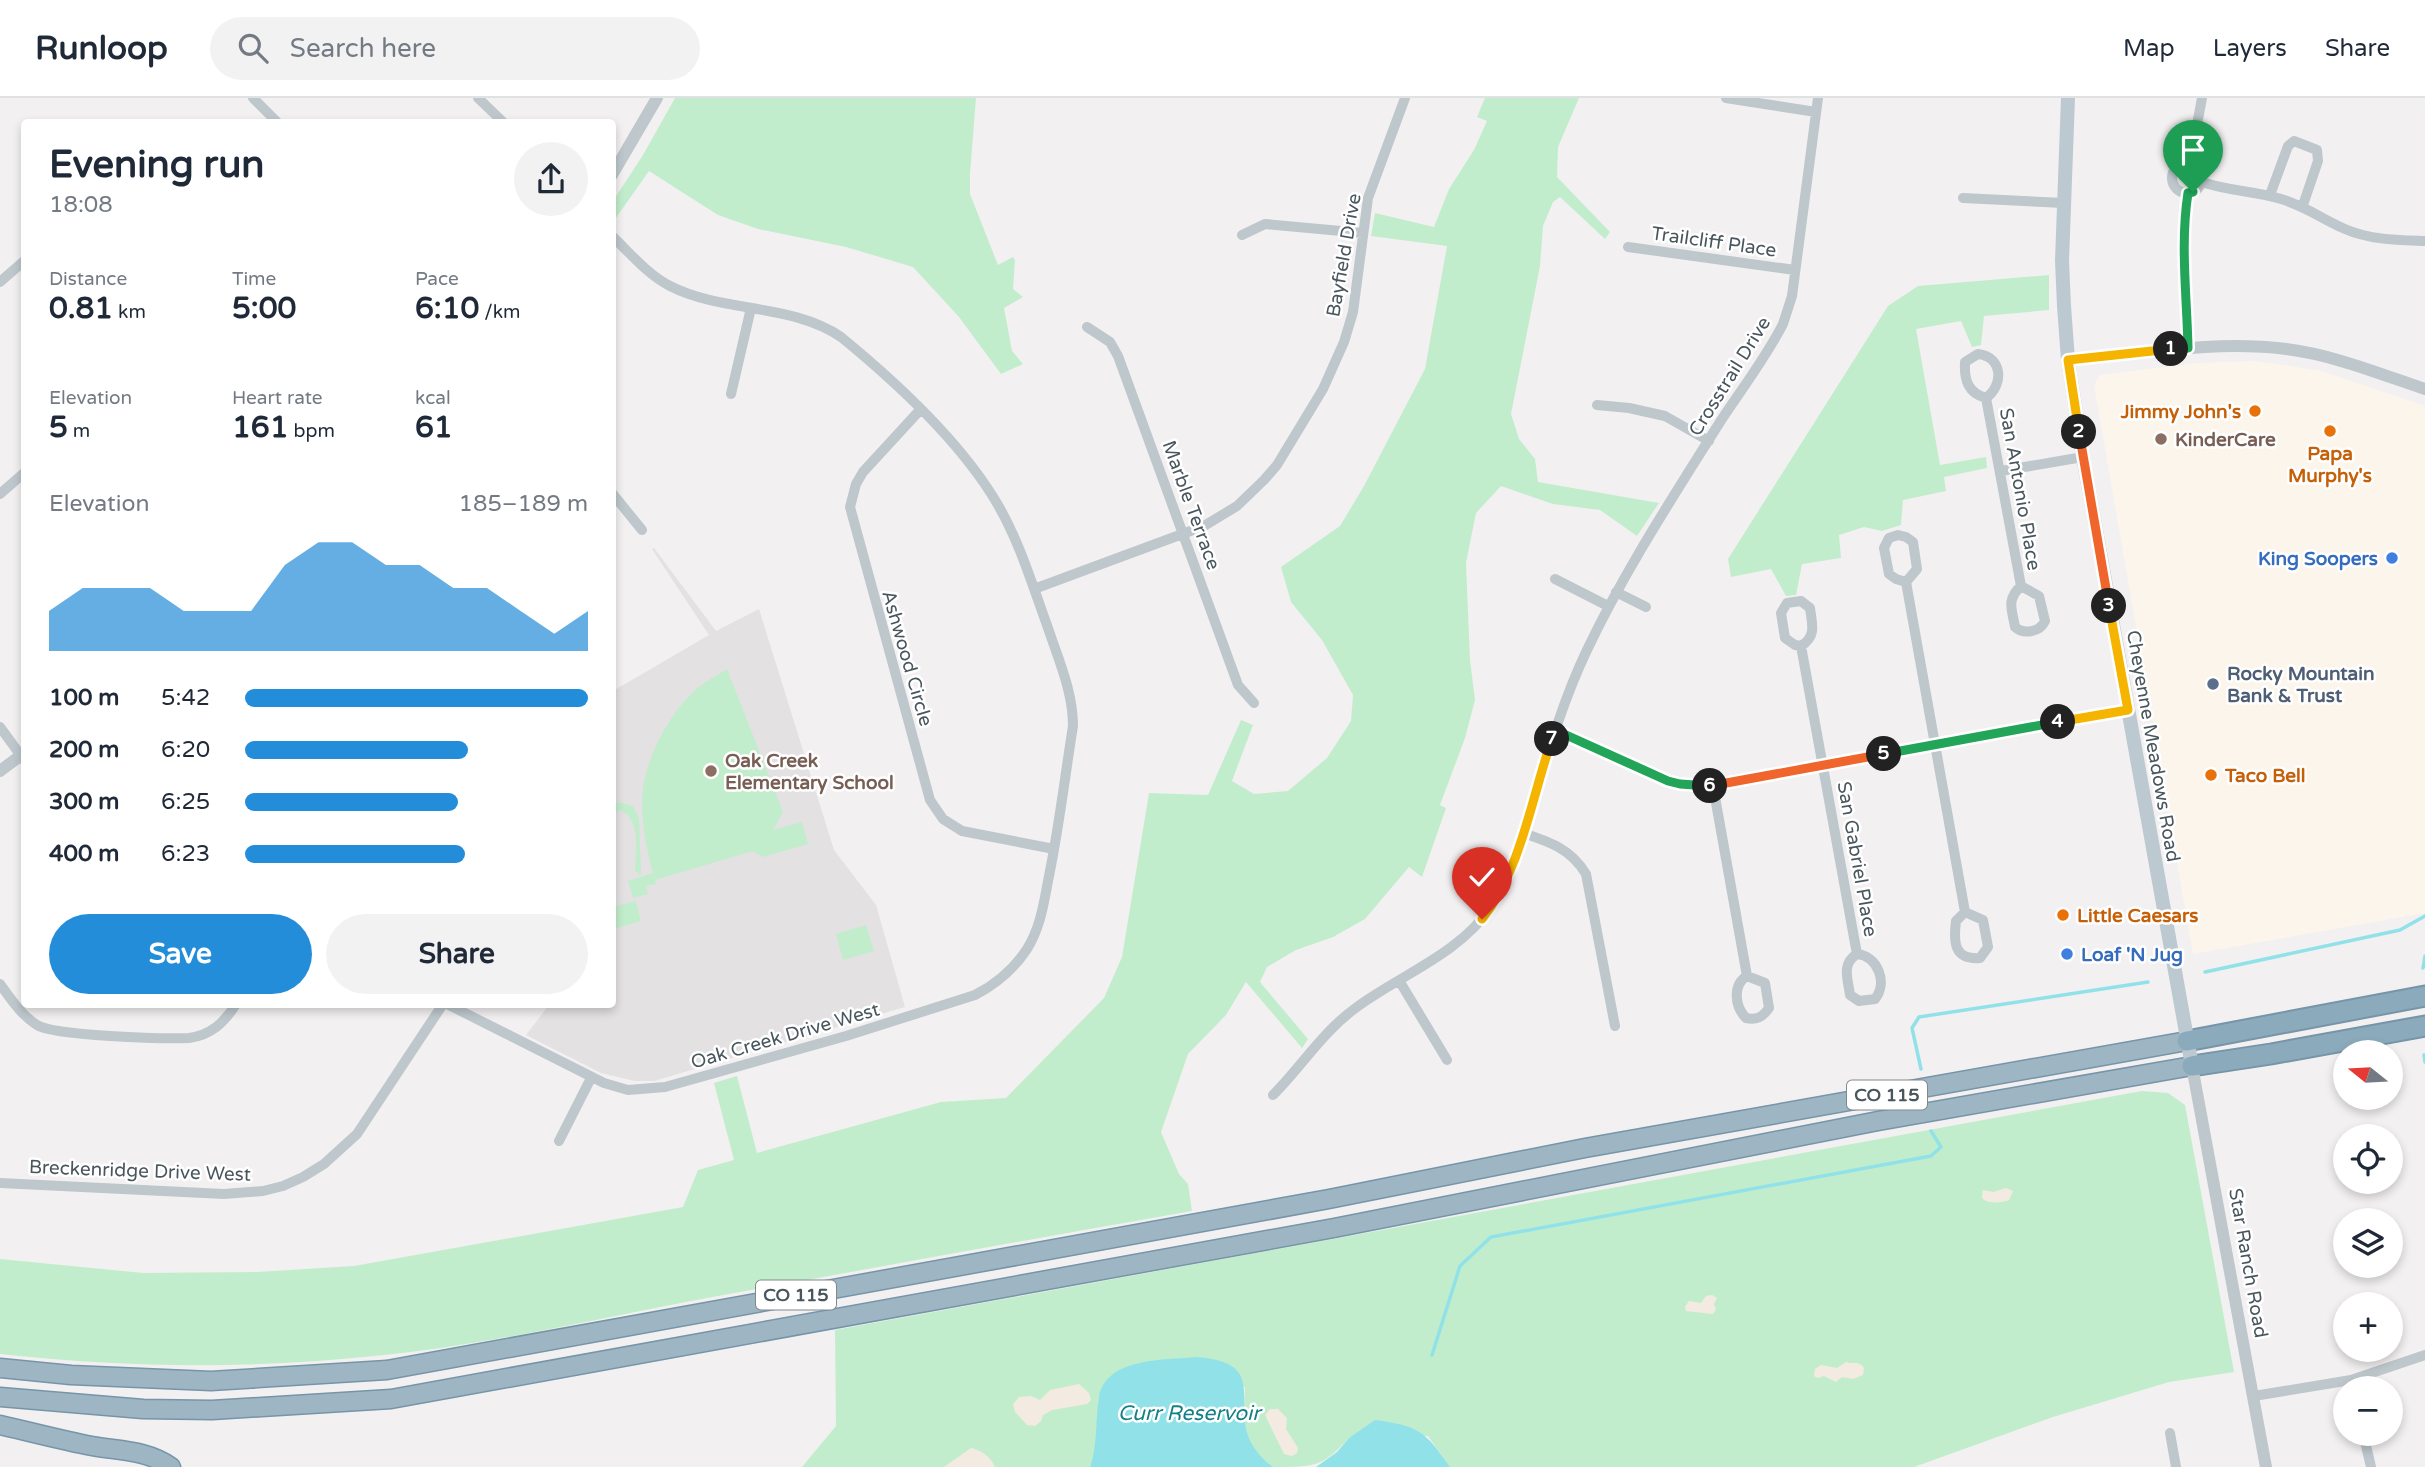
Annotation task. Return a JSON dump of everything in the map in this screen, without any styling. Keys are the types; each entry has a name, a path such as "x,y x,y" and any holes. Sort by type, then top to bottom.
{"highway":[{"name":"CO 115","path":"0,1367 71,1375 211,1381 387,1370 1329,1199 1585,1148 2425,996"},
{"name":"CO 115","path":"0,1397 118,1407 212,1410 391,1399 1334,1228 1878,1121 2425,1026"},
{"path":"0,1425 94,1446 141,1453 159,1458 171,1467"}],"main road":[{"name":"Cheyenne Meadows Road","path":"2068,98 2062,261 2068,360 2192,1066"}],"street":[{"path":"253,98 274,119"},
{"path":"478,98 500,119"},
{"path":"616,168 657,98"},
{"name":"Bayfield Drive","path":"1034,589 1220,517 1252,493 1277,465 1308,415 1335,363 1349,328 1368,198 1405,98"},
{"path":"1726,98 1816,112"},
{"name":"Crosstrail Drive","path":"1273,1095 1337,1023 1357,1006 1453,947 1482,919 1500,893 1523,833 1555,730 1585,653 1608,606 1638,553 1783,324 1792,296 1818,98"},
{"path":"2190,162 2202,98"},
{"path":"2270,195 2288,145 2294,141 2311,146 2317,150 2318,160 2303,205"},
{"path":"2190,162 2199,168 2202,181 2197,190 2188,193 2175,187 2171,177 2175,167 2190,162"},
{"path":"2202,181 2303,205 2344,229 2364,235 2425,241"},
{"path":"2188,193 2184,266 2188,348"},
{"path":"1963,198 2064,203"},
{"path":"1241,235 1265,224 1363,233"},
{"path":"616,240 650,272 670,286 694,296 751,308 731,394"},
{"name":"Trailcliff Place","path":"1628,247 1795,270"},
{"path":"0,282 21,264"},
{"name":"Oak Creek Drive West","path":"453,1008 591,1078 628,1090 665,1087 846,1036 975,995 1004,975 1028,947 1042,913 1055,849 1073,726 1073,708 1034,589 1010,528 992,496 958,448 854,348 832,331 803,320 751,308"},
{"name":"Marble Terrace","path":"1087,327 1110,342 1118,356 1238,685 1254,703"},
{"path":"2068,360 2188,348 2287,349 2337,360 2425,388"},
{"name":"San Antonio Place","path":"1986,398 2021,586"},
{"path":"1597,405 1649,411 1665,416 1709,441"},
{"name":"Ashwood Circle","path":"920,410 863,472 856,484 850,507 930,800 943,820 962,831 1055,849"},
{"path":"2001,471 2083,457"},
{"path":"0,494 21,476"},
{"path":"616,498 642,530"},
{"path":"1555,579 1608,606"},
{"path":"1906,582 1965,912"},
{"path":"1616,592 1646,607"},
{"name":"San Gabriel Place","path":"1801,646 1857,954"},
{"path":"1555,730 1668,781 1713,786 2128,710"},
{"path":"0,727 21,753"},
{"path":"0,771 21,757"},
{"path":"1713,786 1747,976"},
{"path":"1523,833 1559,846 1576,859 1586,874 1615,1026"},
{"name":"San Gabriel Place","path":"1857,954 1871,959 1877,965 1881,988 1875,999 1859,1002 1850,995 1846,968 1857,954"},
{"path":"1399,982 1447,1060"},
{"path":"0,984 29,1019 49,1030 177,1038 208,1034 226,1019 233,1008"},
{"name":"Breckenridge Drive West","path":"0,1183 224,1194 263,1191 284,1186 324,1164 357,1134 442,1008"},
{"name":"Star Ranch Road","path":"2192,1066 2266,1467"},
{"path":"559,1141 591,1078"},
{"path":"2372,1376 2425,1355"},
{"path":"2254,1396 2333,1386"},
{"path":"2170,1433 2176,1467"},
{"path":"2366,1446 2371,1467"}],"shaded area":[{"path":"2256,361 2322,371 2425,406 2425,913 2193,954 2094,385 2100,375 2198,363"},
{"name":"Oak Creek Elementary School","path":"654,548 716,631 759,609 834,850 876,905 905,1007 654,1081 635,1081 601,1073 526,1035 547,1008 616,1008 616,689 709,635 652,549"}],"green space":[{"path":"675,98 976,98 970,194 998,265 1013,257 1015,260 1013,289 1023,297 1004,308 1012,351 1023,364 1001,374 959,317 913,267 846,247 758,229 718,215 649,171 616,218 616,196"},
{"path":"1485,98 1579,98 1558,147 1557,177 1610,232 1605,239 1560,197 1553,202 1543,226 1540,266 1511,414 1519,439 1535,459 1538,482 1659,503 1637,536 1600,510 1553,504 1501,486 1476,513 1466,563 1470,660 1475,700 1465,738 1440,805 1446,808 1422,877 1409,867 1365,919 1333,937 1296,950 1267,967 1260,982 1308,1039 1302,1048 1246,982 1226,1015 1188,1054 1161,1132 1179,1174 1188,1184 1192,1211 415,1352 234,1365 94,1362 0,1354 0,1259 143,1273 257,1272 354,1266 683,1207 698,1170 734,1160 714,1083 737,1076 757,1153 941,1102 1006,1098 1104,998 1122,957 1149,793 1208,795 1241,720 1253,725 1232,781 1254,794 1288,791 1327,758 1351,721 1353,695 1322,640 1291,602 1281,567 1340,526 1425,369 1447,246 1371,236 1375,213 1434,227 1449,189 1474,150 1487,121 1477,117"},
{"path":"2049,275 2049,310 1984,316 1981,345 1972,347 1961,321 1916,329 1940,465 1986,457 1987,468 1944,477 1946,491 1903,500 1901,525 1882,531 1864,527 1839,535 1841,558 1802,564 1796,595 1786,596 1771,569 1731,577 1728,559 1888,306 1918,286"},
{"path":"727,669 783,812 773,830 802,822 808,844 763,857 753,851 655,880 656,884 646,886 648,894 633,898 628,881 653,873 645,839 642,804 643,788 652,754 680,706 704,683"},
{"path":"616,804 633,806 639,818 639,875 635,870 634,827 626,814 619,810 616,812"},
{"path":"636,901 641,921 616,928 616,906"},
{"path":"866,925 874,951 843,960 836,934"},
{"path":"2142,1091 2168,1093 2185,1105 2234,1372 2169,1382 2053,1417 1914,1467 1450,1467 1428,1436 1349,1438 1332,1455 1317,1463 1299,1467 1274,1467 1259,1456 1246,1433 1243,1418 1245,1387 1099,1396 1095,1450 1090,1467 802,1467 836,1426 835,1330"}],"sand":[{"path":"2006,1188 2013,1191 2009,1200 1994,1202 1982,1198 1983,1190 1993,1192"},
{"path":"1706,1296 1717,1298 1713,1314 1686,1311 1685,1307 1689,1301 1701,1303"},
{"path":"1846,1362 1862,1366 1863,1375 1853,1379 1842,1377 1836,1382 1824,1376 1814,1376 1815,1369 1821,1365 1837,1368"},
{"path":"1079,1384 1089,1393 1091,1400 1087,1404 1052,1410 1043,1415 1035,1426 1027,1425 1015,1412 1013,1404 1019,1397 1031,1396 1040,1400 1050,1390"},
{"path":"1270,1409 1278,1409 1287,1418 1286,1429 1298,1448 1297,1453 1292,1456 1284,1454 1265,1415"},
{"path":"971,1448 985,1455 995,1467 944,1467"}],"water":[{"name":"Curr Reservoir","path":"1197,1357 1220,1361 1234,1368 1242,1378 1247,1434 1259,1454 1274,1467 1090,1467 1099,1397 1104,1384 1113,1374 1139,1363"},
{"path":"1375,1420 1402,1425 1420,1432 1434,1445 1450,1467 1316,1467 1337,1452 1349,1438"}],"waterway":[{"path":"2205,972 2400,930 2425,916"},
{"path":"2423,968 2425,956"},
{"path":"1921,1069 1912,1028 1919,1017 2148,982"},
{"path":"2424,1055 2425,1062"},
{"path":"1432,1355 1460,1266 1491,1237 1931,1156 1941,1147 1931,1131"}],"place":[{"name":"Jimmy John's","path":"2255,411"},
{"name":"Papa Murphy's","path":"2330,431"},
{"name":"KinderCare","path":"2161,439"},
{"name":"King Soopers","path":"2392,558"},
{"name":"Rocky Mountain Bank & Trust","path":"2213,684"},
{"name":"Oak Creek Elementary School","path":"711,771"},
{"name":"Taco Bell","path":"2211,775"},
{"name":"Little Caesars","path":"2063,915"},
{"name":"Loaf 'N Jug","path":"2067,954"}],"route":[{"path":"1482,919 1500,893 1515,859 1555,730 1668,781 1713,786 2128,710 2068,360 2188,348 2184,266 2188,193 2193,192"}]}
